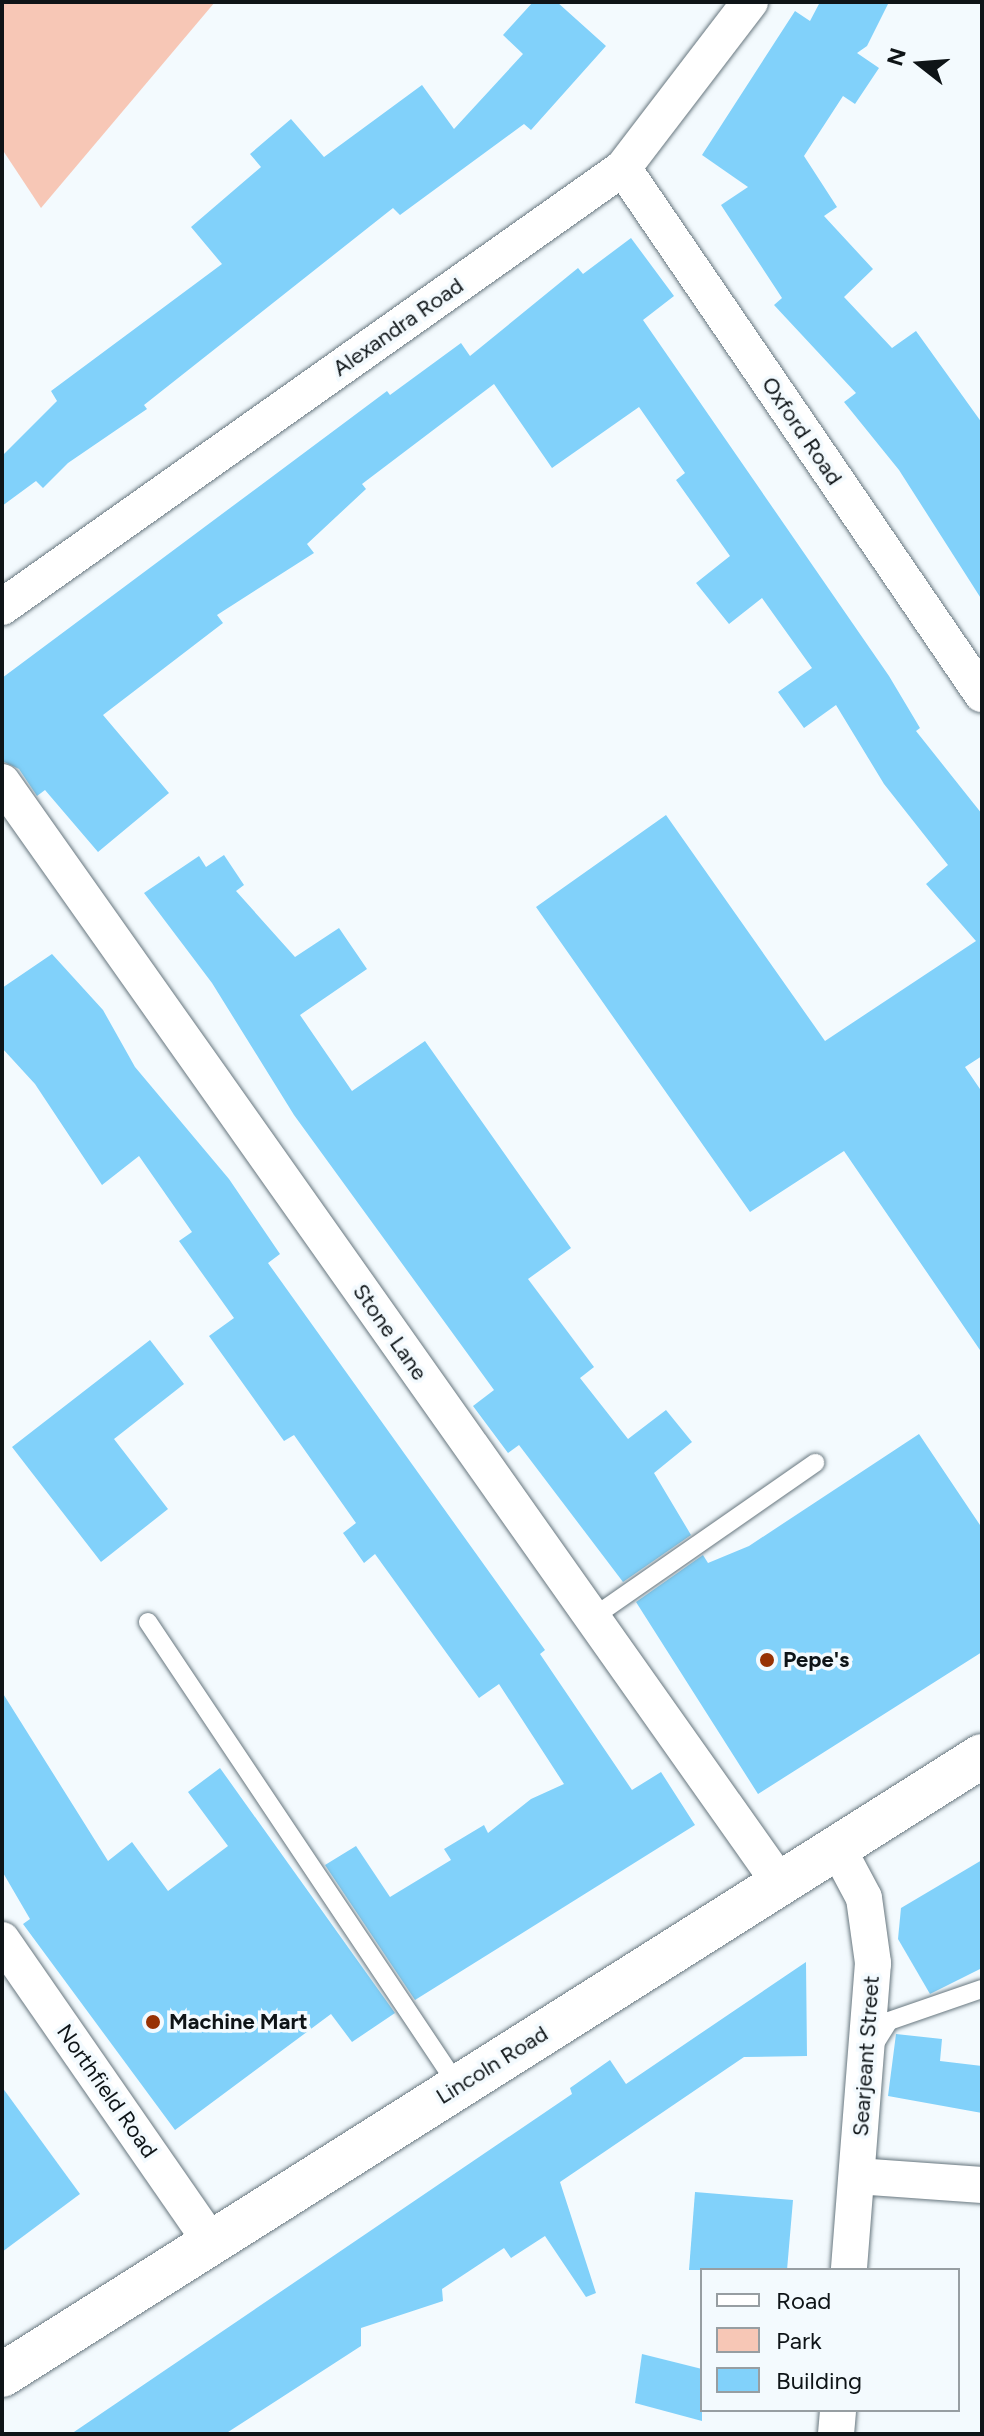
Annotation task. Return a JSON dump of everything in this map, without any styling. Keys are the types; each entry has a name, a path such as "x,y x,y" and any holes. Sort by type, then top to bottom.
{"street":[{"name":"Alexandra Road","path":"2,607 623,168 750,2"},
{"name":"Oxford Road","path":"623,168 982,694"},
{"name":"Stone Lane","path":"2,782 779,1882"},
{"name":"Lincoln Road","path":"2,2375 982,1756"},
{"name":"Searjeant Street","path":"838,1849 864,1898 873,1963 849,2268"},
{"name":"Northfield Road","path":"2,1940 212,2243"},
{"path":"857,2176 982,2185"},
{"path":"836,2434 838,2412"}],"lane":[{"path":"592,1618 815,1463"},
{"path":"148,1622 458,2086"},
{"path":"866,2057 889,2021 982,1989"}],"green space":[{"path":"2,2 215,2 41,208 2,149"}],"building":[{"path":"533,2 557,2 606,46 531,130 524,124 400,215 393,208 144,405 147,409 68,463 43,488 36,481 2,506 2,456 57,401 51,391 222,264 191,227 261,167 250,154 291,119 324,157 422,85 454,129 523,54 503,35"},
{"path":"820,2 889,2 867,46 857,53 879,68 855,104 843,96 804,156 837,207 824,216 873,269 844,297 892,348 916,331 982,423 982,600 899,470 844,402 856,393 774,305 782,298 721,205 748,187 702,155 795,11 810,21"},
{"path":"631,238 674,296 643,320 889,676 920,728 916,731 982,814 982,1056 965,1067 982,1092 982,1353 844,1151 750,1212 536,907 666,815 825,1041 976,941 926,884 948,865 884,784 836,705 804,728 778,692 812,668 762,598 729,624 696,583 730,556 676,480 685,473 639,407 552,468 494,384 362,484 366,489 307,544 314,553 217,615 223,623 103,715 169,793 98,852 45,790 37,796 19,769 2,761 2,678 387,391 390,395 461,343 470,356 578,268 583,274"},
{"path":"224,855 244,885 236,891 295,957 339,928 367,969 300,1015 352,1091 425,1041 571,1248 528,1279 594,1367 580,1378 628,1439 666,1410 692,1442 654,1473 691,1535 623,1582 519,1445 508,1453 473,1406 494,1390 294,1115 212,983 144,893 199,856 206,867"},
{"path":"52,954 103,1010 135,1067 229,1179 280,1254 268,1263 545,1650 540,1654 632,1790 661,1772 695,1825 415,2000 325,1865 356,1846 390,1897 451,1860 444,1849 484,1825 488,1833 531,1799 564,1784 499,1684 479,1698 375,1554 364,1563 343,1533 356,1523 294,1435 284,1441 209,1336 234,1318 179,1241 192,1232 139,1156 102,1185 35,1084 2,1048 2,988"},
{"path":"150,1340 184,1384 114,1439 168,1509 101,1562 12,1447"},
{"path":"919,1434 982,1528 982,1652 758,1794 636,1602 703,1555 708,1563 749,1546"},
{"path":"2,1692 108,1861 132,1842 168,1891 228,1846 188,1792 220,1768 395,2013 352,2042 331,2014 175,2130 23,1924 30,1919 2,1871"},
{"path":"982,1860 982,1968 930,1994 898,1939 901,1908"},
{"path":"806,1962 807,2056 744,2057 560,2182 596,2293 586,2297 545,2236 511,2258 504,2248 442,2289 443,2301 361,2328 361,2346 225,2434 71,2434 572,2094 570,2088 610,2060 626,2084"},
{"path":"896,2034 942,2039 940,2061 982,2066 982,2113 888,2096"},
{"path":"2,2087 80,2194 2,2252"},
{"path":"695,2192 793,2200 787,2268 689,2270"},
{"path":"642,2354 700,2368 702,2421 635,2403"}],"place":[{"name":"Pepe's","path":"767,1660"},
{"name":"Machine Mart","path":"153,2022"}]}
